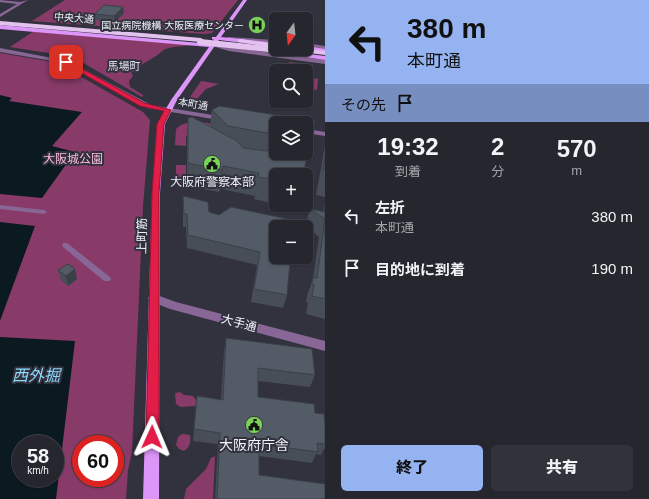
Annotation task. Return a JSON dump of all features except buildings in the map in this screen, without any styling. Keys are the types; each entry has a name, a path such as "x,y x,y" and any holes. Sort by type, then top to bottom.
{"highway":[{"path":"0,24 269,45"},
{"path":"175,38 325,53"},
{"path":"240,41 269,44"},
{"path":"313,51 325,53"},
{"path":"313,51 325,53"}],"main road":[{"name":"上町筋","path":"151,499 156,193 161,124 168,110 245,0"},
{"name":"中央大通","path":"0,24 216,42 266,51 325,53"},
{"name":"中央大通","path":"216,42 240,41"},
{"path":"313,49 325,53"}],"street":[{"path":"0,16 22,4 21,3 26,0"},
{"path":"0,1 21,3"},
{"name":"中央大通","path":"216,42 269,45"},
{"name":"中央大通","path":"216,42 229,49 325,62"},
{"name":"本町通","path":"0,50 66,62 142,104 168,110 232,120"},
{"path":"313,132 325,134"},
{"path":"0,207 44,212"},
{"path":"65,245 106,279"},
{"name":"大手通","path":"154,298 174,306 325,346"}],"green space":[{"path":"65,0 238,0 212,33 204,34 32,21"},
{"path":"34,31 195,45 165,49 141,65 138,71 131,72 133,76 129,81 130,87 143,95 142,97 73,57 10,47"},
{"name":"大阪城公園","path":"0,53 52,62 62,66 143,112 150,120 143,206 132,452 128,470 126,499 0,499"},
{"path":"289,62 305,64 289,64"},
{"path":"313,78 318,79 317,90 313,89"},
{"path":"201,81 219,84 206,89 197,99 190,97"},
{"path":"190,122 202,122 217,125 186,136 186,146 175,145 176,129 181,125"},
{"path":"176,165 186,165 186,186 191,188 178,188 178,184 176,184"},
{"path":"180,392 184,395 193,396 196,400 196,406 181,407 176,404 175,393"},
{"path":"182,434 190,435 190,444 184,451 179,449 176,445 178,437"},
{"path":"215,456 213,499 184,499 186,489 206,469 211,458"}],"water":[{"path":"0,95 12,98 9,101 82,112 52,146 75,152 42,198 0,194"},
{"path":"0,222 35,226 0,321"},
{"name":"西外掘","path":"0,337 75,341 64,435 12,435 12,487 57,487 56,499 0,499"}],"place":[{"name":"国立病院機構 大阪医療センター","path":"257,25"},
{"name":"大阪府警察本部","path":"212,164"},
{"name":"大阪府庁舎","path":"254,425"}],"district":[{"name":"馬場町","path":"124,66"}],"route":[{"path":"66,62 142,104 149,107 168,110 161,124 156,193 152,437"}]}
